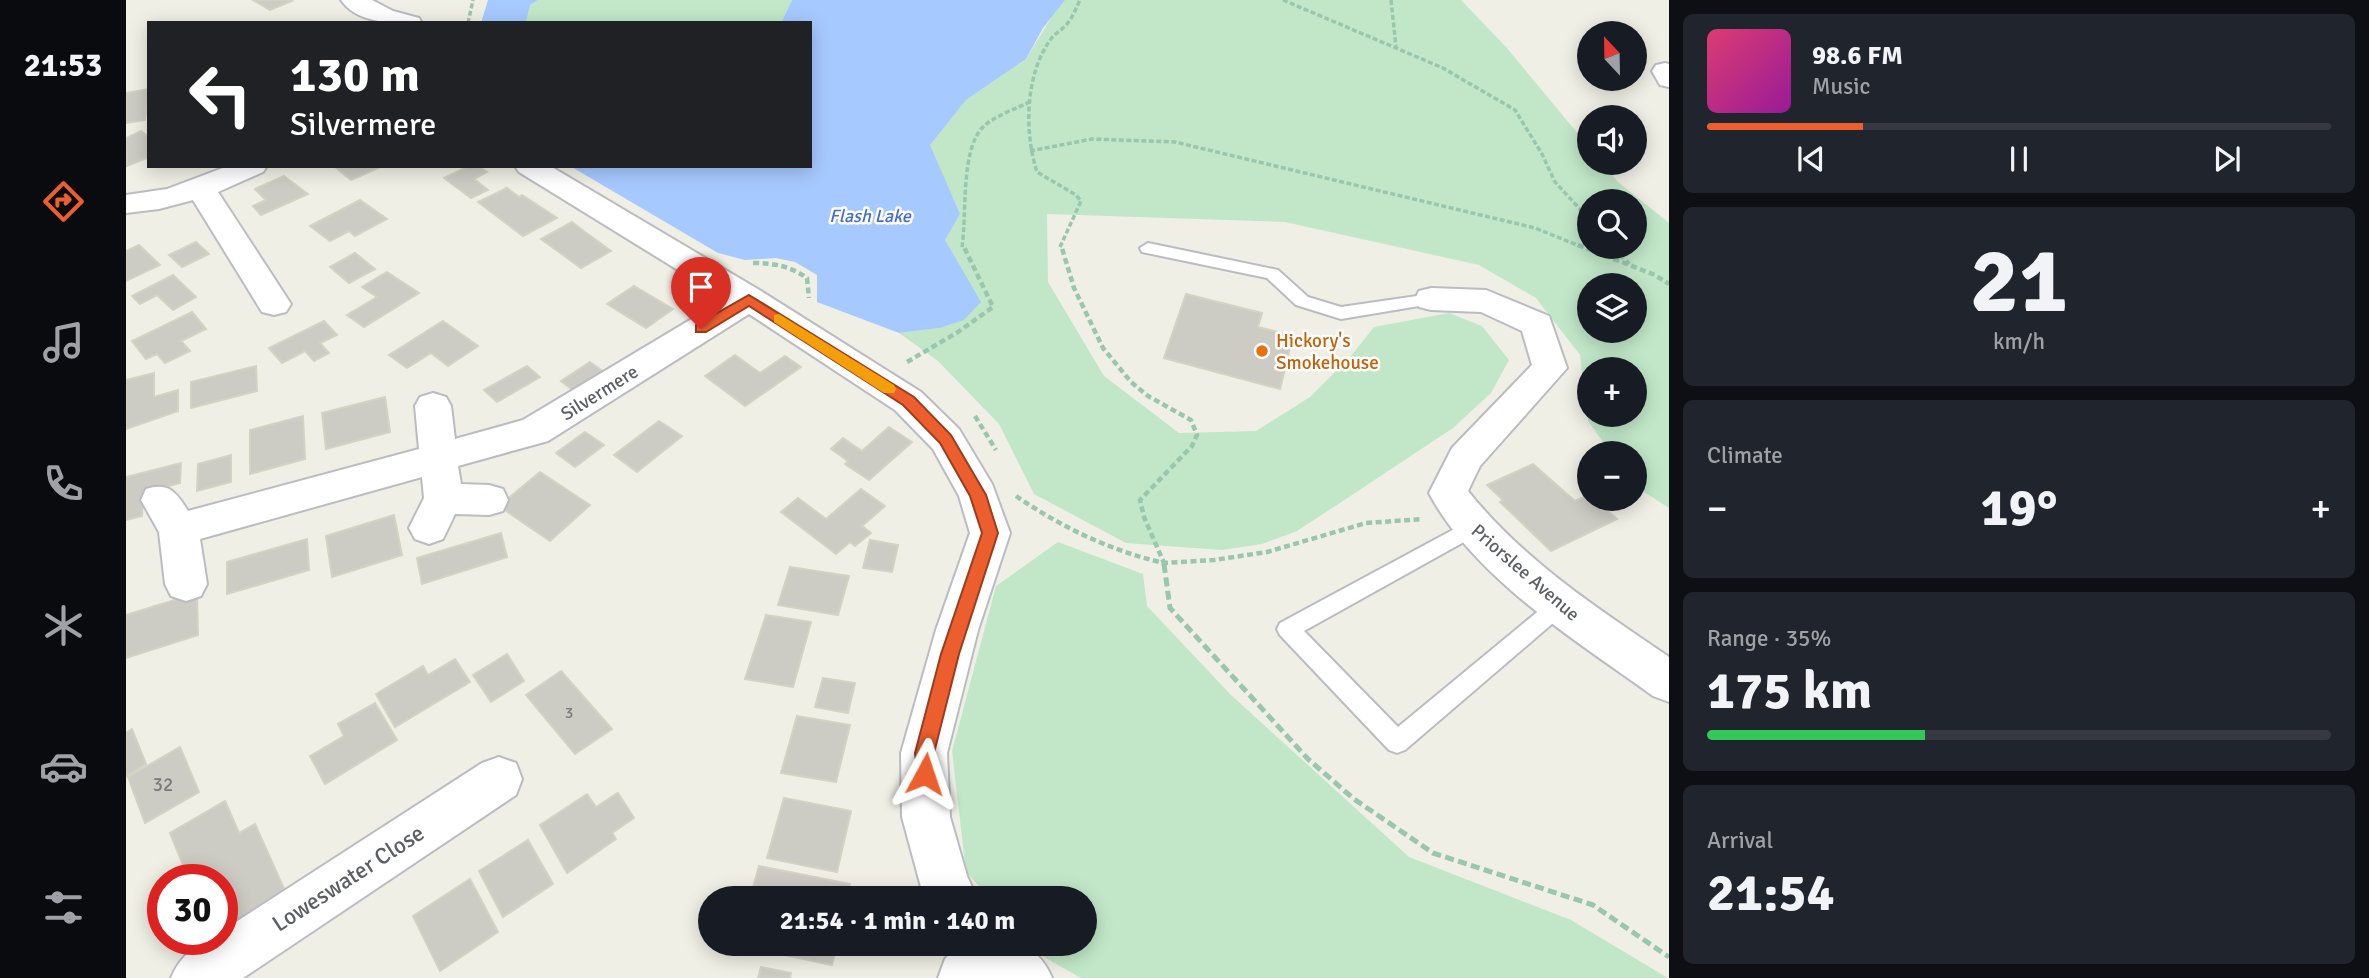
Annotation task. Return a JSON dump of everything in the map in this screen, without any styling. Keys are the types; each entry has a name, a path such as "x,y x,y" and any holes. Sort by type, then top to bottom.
{"street":[{"path":"353,0 384,16 403,21"},
{"path":"126,204 149,204 201,189 248,168"},
{"path":"532,168 749,299 908,401 946,439 978,495 990,533 957,630 924,753 926,817 945,886"},
{"path":"201,189 274,304"},
{"name":"Silvermere","path":"186,584 169,514 437,458 535,431 749,299"},
{"name":"Priorslee Avenue","path":"1431,299 1486,301 1537,324 1550,368 1465,458 1448,493 1469,524 1560,605 1669,682"},
{"path":"433,405 437,458 436,513 489,500"},
{"name":"Loweswater Close","path":"197,978 499,779"}],"lane":[{"path":"1148,248 1272,274 1302,301 1341,313 1431,299"},
{"path":"1469,524 1288,629 1397,742 1560,605"}],"path":[{"path":"468,21 473,0"},
{"path":"1080,0 1068,23 1051,39 1040,61 1032,101 1030,151 1038,172 1076,195 1081,201 1080,209 1068,227 1060,247 1076,291 1106,354 1150,397 1191,420 1197,435 1192,446 1140,500 1141,514 1162,550"},
{"path":"1283,0 1443,68 1515,110 1542,154 1555,182 1577,206"},
{"path":"1391,0 1396,47"},
{"path":"906,362 958,332 993,307 962,248 967,223 967,160 983,126 1032,101"},
{"path":"1030,151 1092,139 1175,142 1535,228 1630,265 1669,284"},
{"path":"1625,259 1630,265"},
{"path":"1469,524 1417,519 1366,523 1267,552 1214,560 1164,563 1170,608 1308,759 1354,799 1433,853 1593,905 1669,957"}],"green space":[{"path":"538,0 792,0 782,21 526,21 530,5"},
{"path":"1062,0 1461,0 1506,47 1577,133 1577,175 1612,175 1627,189 1577,189 1577,259 1647,259 1647,205 1669,223 1669,508 1647,494 1647,441 1602,441 1592,427 1647,427 1647,357 1580,357 1536,298 1479,265 1285,222 1047,214 1048,282 1104,376 1179,433 1256,431 1310,397 1351,356 1374,327 1449,313 1482,326 1509,360 1491,393 1453,428 1297,531 1262,544 1222,550 1126,543 1034,494 999,424 938,361 899,333 939,328 945,239 960,214 929,145 966,100 1026,59"},
{"path":"1058,542 1143,574 1147,606 1231,695 1409,857 1571,920 1668,978 1081,978 1044,957 1097,956 1097,886 979,886 966,872 952,751 996,586"}],"water":[{"path":"488,0 538,0 530,5 526,21 482,21"},
{"name":"Flash Lake","path":"792,0 1065,0 1043,28 1026,59 966,100 930,145 960,214 945,240 981,302 964,320 939,328 899,333 817,302 817,275 795,262 776,258 745,260 718,253 573,168 812,168 812,21 782,21"}],"building":[{"path":"253,0 290,0 292,1 270,10"},
{"path":"147,89 145,120 126,123 126,93"},
{"path":"141,131 147,136 147,158 127,166 126,138"},
{"path":"336,168 378,168 351,180"},
{"path":"465,168 481,168 487,172 474,179 488,190 471,198 444,178"},
{"path":"284,176 308,194 261,215 253,206 266,200 255,189"},
{"path":"507,188 557,218 523,236 478,202"},
{"path":"360,200 387,219 355,236 349,231 330,241 310,226"},
{"path":"572,222 611,251 581,268 541,239"},
{"path":"196,242 209,254 182,267 169,255"},
{"path":"139,245 160,265 126,281 126,251"},
{"path":"355,253 375,269 349,283 330,267"},
{"path":"387,272 419,293 364,327 347,315 377,297 362,287"},
{"path":"173,275 196,297 173,310 157,295 140,304 132,296"},
{"path":"634,286 673,309 646,328 607,304"},
{"path":"1186,294 1262,313 1258,327 1293,336 1280,389 1164,358"},
{"path":"192,312 206,329 181,341 190,351 165,363 157,354 146,359 132,341"},
{"path":"324,321 337,335 320,343 329,353 314,361 305,351 282,363 269,348"},
{"path":"443,321 478,346 448,366 431,353 407,368 389,355"},
{"path":"735,355 760,373 785,356 801,367 745,406 705,376"},
{"path":"590,362 608,375 579,395 561,381"},
{"path":"256,366 257,391 191,408 191,382"},
{"path":"527,366 540,377 497,402 484,390"},
{"path":"154,373 154,397 178,390 178,411 126,429 126,380"},
{"path":"385,397 390,432 326,449 322,413"},
{"path":"303,416 305,459 250,474 250,430"},
{"path":"659,421 682,436 637,472 614,455"},
{"path":"889,427 912,442 869,480 845,464 848,461 831,449 843,438 862,451"},
{"path":"585,432 604,445 575,467 556,453"},
{"path":"231,455 231,482 197,491 198,464"},
{"path":"181,463 180,483 143,493 142,516 126,520 126,477"},
{"path":"1533,464 1577,500 1577,511 1608,511 1617,519 1551,551 1500,502 1503,500 1487,485"},
{"path":"540,472 590,505 550,541 499,506"},
{"path":"861,489 885,506 862,526 871,533 855,546 850,542 836,554 781,512 798,498 826,519"},
{"path":"394,515 402,555 332,577 326,536"},
{"path":"501,533 507,557 422,584 417,558"},
{"path":"307,539 309,570 227,594 227,562"},
{"path":"870,540 898,545 892,572 863,568"},
{"path":"790,567 849,576 838,615 778,605"},
{"path":"197,593 198,635 126,658 126,615"},
{"path":"766,615 811,622 793,687 745,679"},
{"path":"507,654 524,681 491,702 473,675"},
{"path":"455,659 470,682 395,727 376,694 423,666 428,675"},
{"path":"561,671 612,729 575,754 526,695"},
{"path":"823,678 855,683 848,713 815,707"},
{"path":"375,703 397,740 325,784 310,756 344,736 338,724"},
{"path":"797,716 850,725 836,782 781,773"},
{"path":"132,729 146,764 126,776 126,733"},
{"path":"180,747 199,792 145,823 128,777"},
{"path":"618,793 634,818 612,833 616,839 567,873 540,825 587,794 596,807"},
{"path":"784,798 851,811 837,872 767,858"},
{"path":"225,801 239,833 255,824 286,893 238,924 238,864 183,864 170,833"},
{"path":"528,840 553,884 503,917 479,871"},
{"path":"759,866 850,884 850,886 753,886"},
{"path":"470,879 498,932 440,971 413,916"},
{"path":"789,956 834,956 832,965"},
{"path":"761,967 791,973 790,978 758,978"}],"slow traffic":[{"path":"779,319 889,389"}],"place":[{"name":"Hickory's Smokehouse","path":"1262,351"}],"route":[{"path":"701,329 749,299 908,401 946,439 978,495 990,533 950,654 924,753 925,774"}]}
